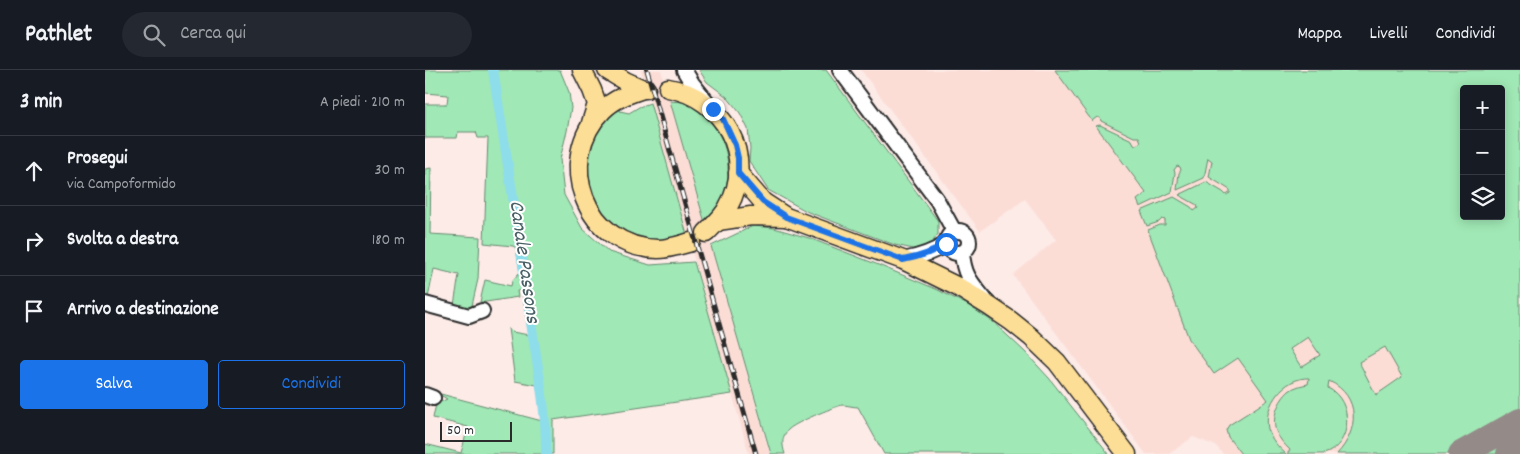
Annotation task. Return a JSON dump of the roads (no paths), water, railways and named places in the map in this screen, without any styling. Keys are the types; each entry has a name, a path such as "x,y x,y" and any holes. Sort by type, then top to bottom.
{"main road":[{"path":"582,70 597,104 583,139 578,173 581,190 587,206 609,232 624,241 657,249 675,247 705,232 751,216 786,217"},
{"path":"591,123 619,97 644,89 625,81 607,70"},
{"path":"668,88 696,97 713,109 723,119 733,138 738,158 735,190 729,206 705,232"},
{"path":"738,173 763,202 786,217 903,260 958,287 989,306 1031,337 1057,362 1127,454"}],"street":[{"path":"684,70 691,83 713,109"},
{"path":"840,70 937,200 954,231"},
{"path":"954,231 963,232 969,238 968,247 958,254 950,251 946,244 947,238 954,231"},
{"path":"903,260 935,252 946,244"},
{"path":"961,253 966,275 989,306"},
{"path":"425,304 469,316 482,311"}],"waterway":[{"name":"Canale Passons","path":"493,70 541,388 546,454"}],"railway":[{"path":"647,70 756,454"}]}
